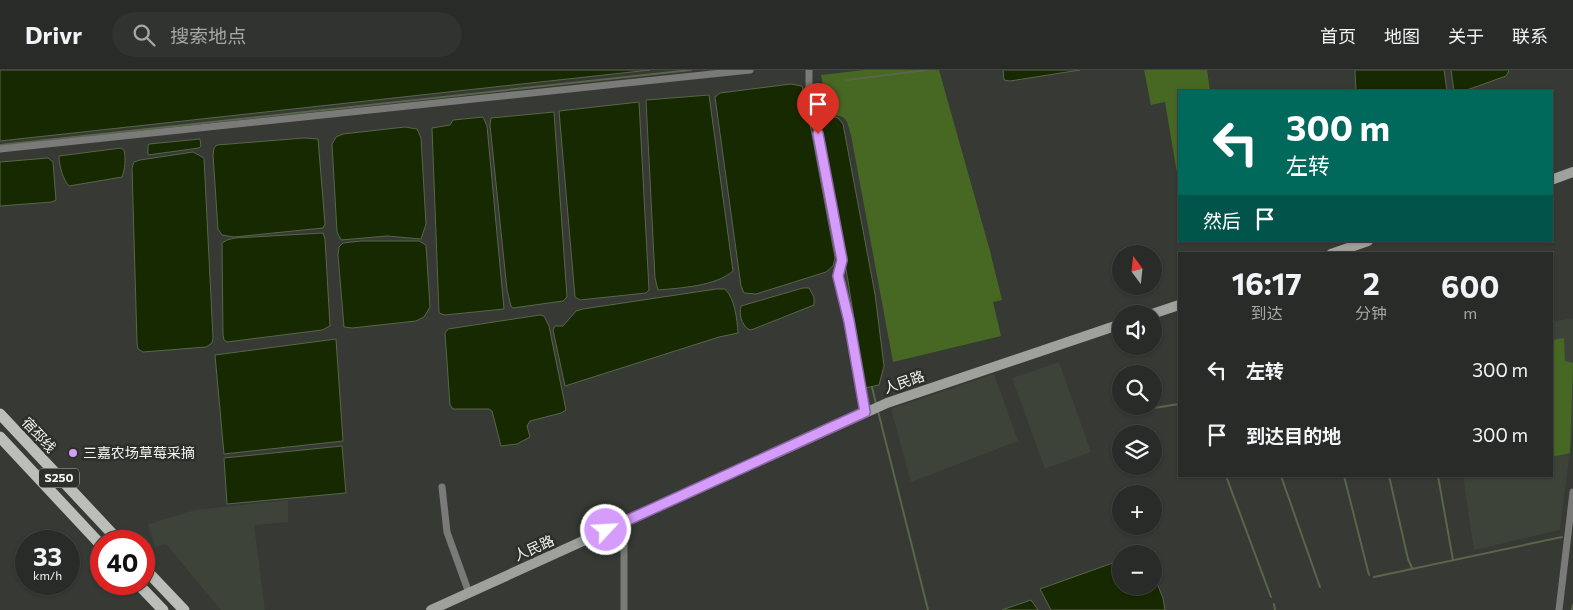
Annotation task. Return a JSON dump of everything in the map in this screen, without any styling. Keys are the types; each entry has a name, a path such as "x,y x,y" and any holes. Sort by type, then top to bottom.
{"main road":[{"name":"宿邳线","path":"0,414 109,530"},
{"name":"S250","path":"0,436 90,533"},
{"path":"155,580 184,610"},
{"path":"148,595 162,610"}],"street":[{"path":"0,149 750,70"},
{"path":"809,70 811,95 842,260 838,276 873,409"},
{"path":"1553,179 1573,172"},
{"path":"1337,252 1365,242"},
{"path":"1162,311 1178,305"},
{"name":"人民路","path":"431,610 873,409 1112,327"},
{"path":"442,487 447,532 469,593"},
{"path":"1559,610 1573,492"},
{"path":"624,522 624,610"}],"shaded area":[{"path":"0,70 650,70 0,141"},
{"path":"864,70 939,70 1002,300 993,302 1001,336 893,362 851,135 845,119 839,116 828,115 821,75"},
{"path":"1003,70 1080,70 1010,81 1004,80"},
{"path":"1144,70 1207,70 1210,90 1178,90 1178,173 1165,102 1151,105"},
{"path":"1355,70 1444,70 1447,90 1356,90"},
{"path":"1451,70 1509,71 1506,76 1467,90 1454,90"},
{"path":"791,84 802,86 805,97 835,258 833,266 826,272 756,294 744,293 741,286 715,97 720,93"},
{"path":"709,95 733,271 708,283 658,290 655,278 646,100"},
{"path":"639,102 649,290 646,293 580,300 575,297 559,111"},
{"path":"554,112 567,297 563,301 513,308 507,290 490,125 491,118"},
{"path":"828,115 838,118 843,124 875,294 884,366 879,385 865,388 820,121 821,116"},
{"path":"483,117 487,126 504,309 445,315 439,313 432,128 450,125 453,120"},
{"path":"405,127 417,129 421,138 426,224 421,239 387,236 341,240 337,232 332,144 336,137 343,134"},
{"path":"304,138 318,139 325,224 323,228 234,237 222,235 218,229 214,148 217,145"},
{"path":"200,139 201,146 199,148 148,155 149,144"},
{"path":"121,148 124,150 125,157 122,177 69,186 65,180 59,156"},
{"path":"193,152 204,158 212,343 206,347 143,352 138,349 137,343 132,168 134,162 140,160"},
{"path":"48,158 53,162 56,200 52,202 0,206 0,162"},
{"path":"323,233 325,239 330,326 322,330 227,342 224,340 222,243 235,238"},
{"path":"361,241 419,241 426,245 430,307 424,317 416,321 352,328 344,327 339,247 343,243"},
{"path":"803,288 809,288 814,297 814,305 751,330 742,321 740,316 741,306"},
{"path":"725,289 731,298 738,333 719,337 565,386 553,330 555,326 563,326 576,311"},
{"path":"540,315 544,316 549,326 566,410 530,421 527,426 530,437 517,444 501,446 492,411 489,409 453,409 450,405 445,333 448,329"},
{"path":"1573,318 1573,426 1560,530 1474,550 1463,477 1553,477 1553,322"},
{"path":"1564,338 1565,361 1573,363 1570,453 1553,457 1553,340"},
{"path":"336,339 343,441 224,454 215,355"},
{"path":"1059,362 1091,452 1045,469 1012,378"},
{"path":"994,374 1018,441 911,482 891,409"},
{"path":"342,446 346,493 227,504 224,458"},
{"path":"288,500 288,522 254,525 265,610 221,610 166,544 155,547 155,530 150,530 148,524 195,510"},
{"path":"1112,563 1112,595 1162,595 1165,610 1051,610 1040,589"},
{"path":"1031,600 1038,610 1002,610"}],"waterway":[{"path":"0,145 691,70"},
{"path":"846,80 927,70"},
{"path":"872,387 876,404"},
{"path":"1162,407 1178,404"},
{"path":"878,411 928,610"},
{"path":"1226,477 1271,597"},
{"path":"1281,477 1320,587"},
{"path":"1344,477 1369,575"},
{"path":"1389,477 1408,559 1412,568"},
{"path":"1438,477 1453,560"},
{"path":"1374,577 1562,537"},
{"path":"1274,604 1275,610"},
{"path":"1572,610 1573,605"}],"place":[{"name":"三嘉农场草莓采摘","path":"73,453"}],"route":[{"path":"606,530 865,412 849,321 838,276 842,260 818,134"}]}
